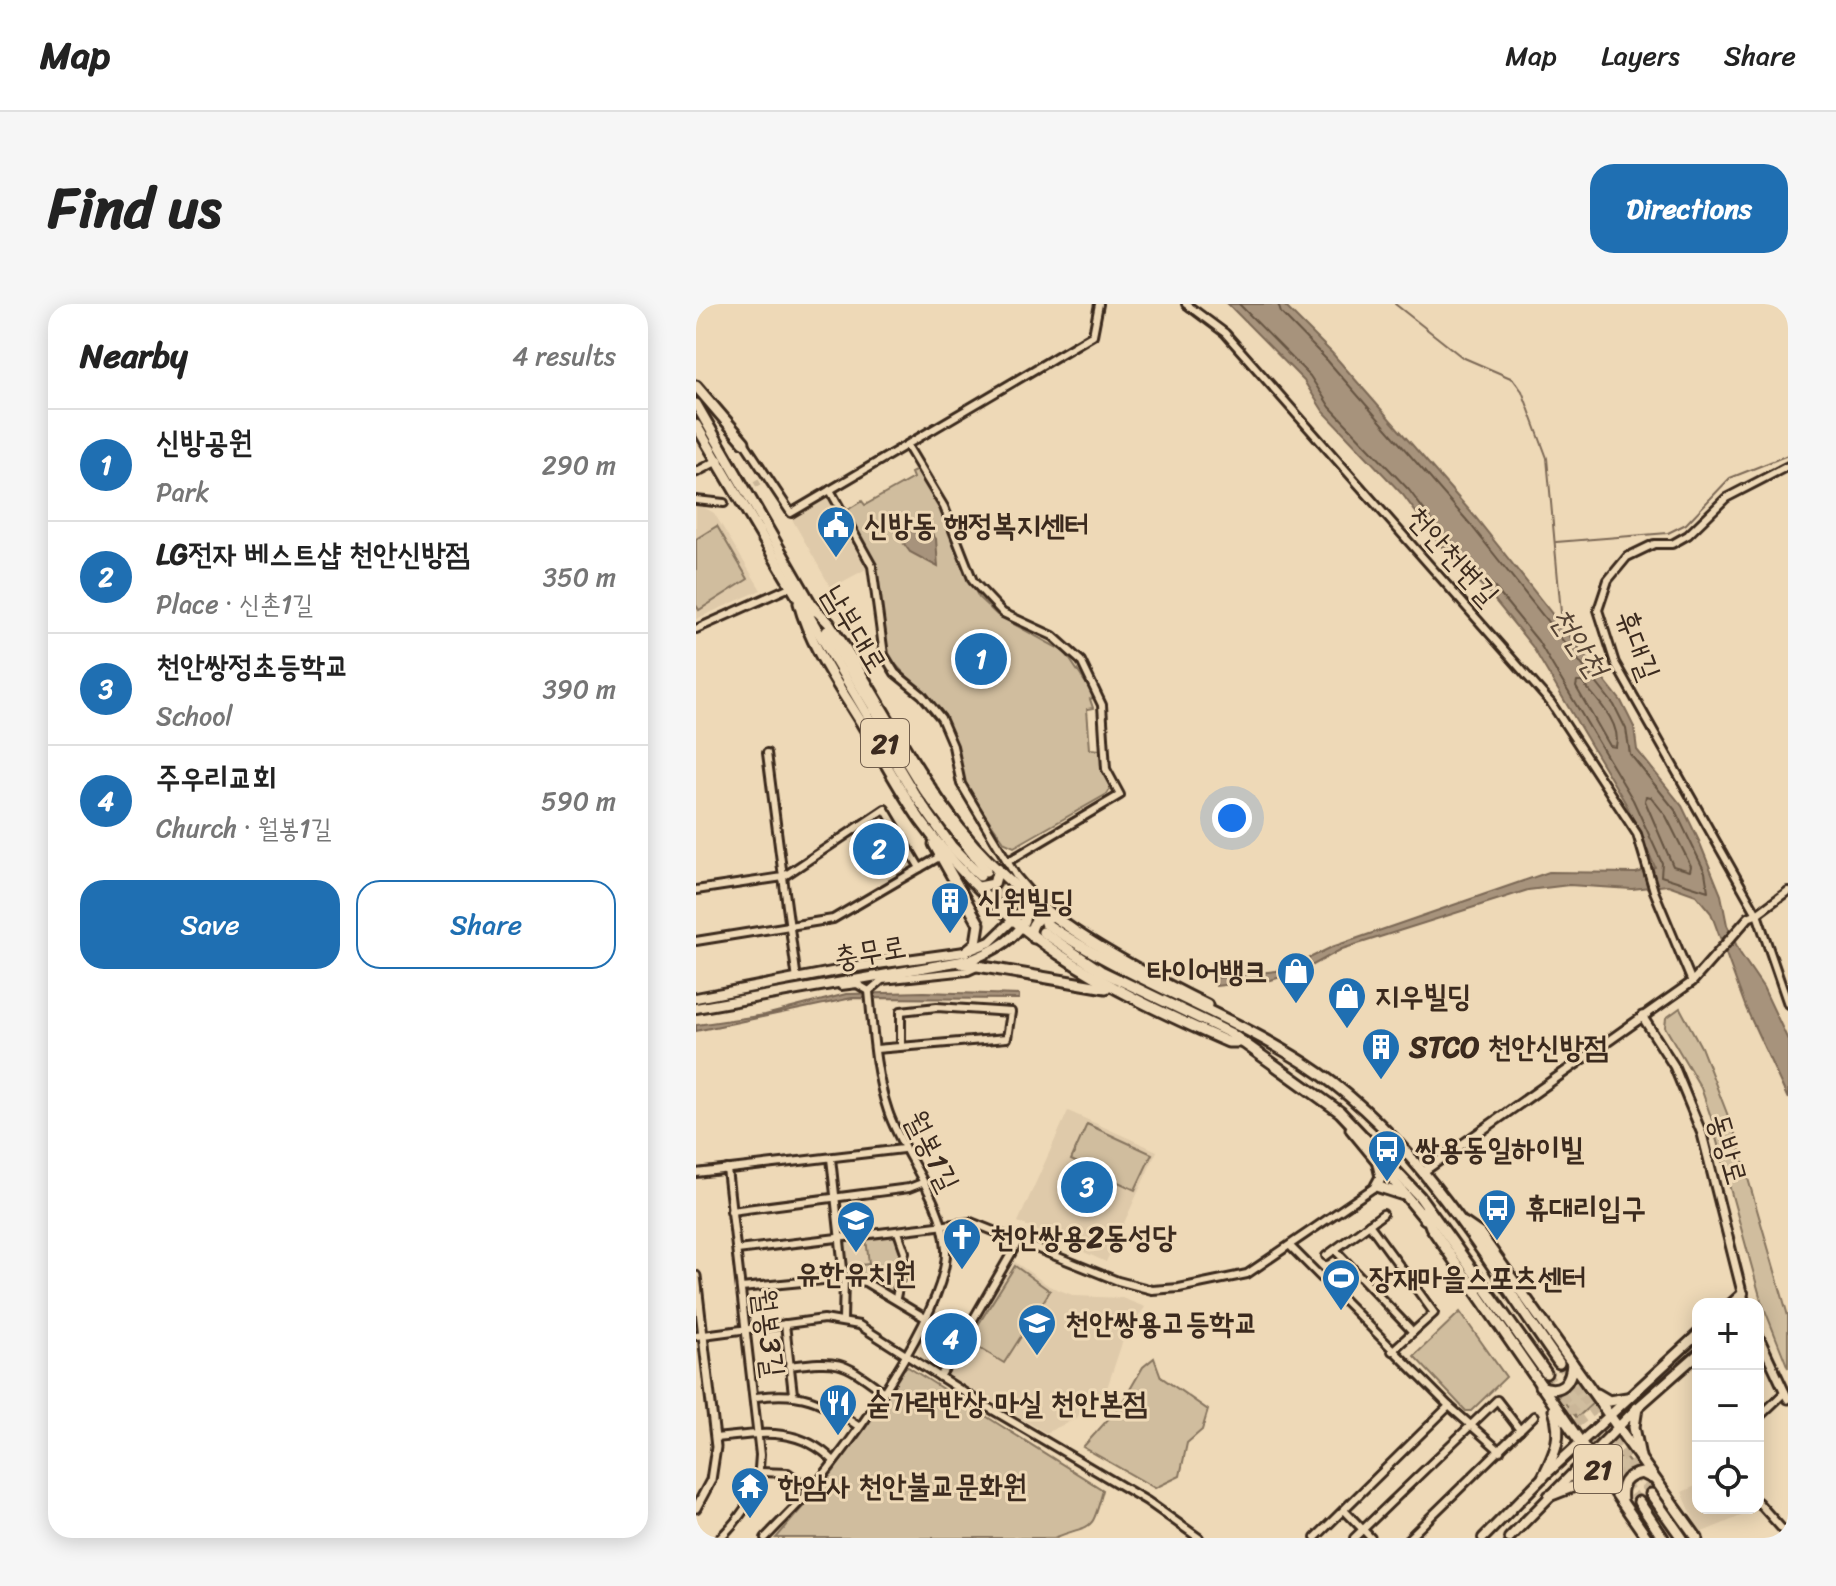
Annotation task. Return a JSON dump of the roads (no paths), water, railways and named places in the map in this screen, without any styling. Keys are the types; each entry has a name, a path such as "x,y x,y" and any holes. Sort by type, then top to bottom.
{"highway":[{"path":"696,386 744,442"},
{"name":"남부대로","path":"696,404 720,459 790,587 913,792 952,847 982,878"},
{"name":"남부대로","path":"696,425 982,878"},
{"path":"799,603 803,619 837,683 921,820 979,924 976,943 965,952"},
{"path":"813,607 829,623 860,669 944,807 998,869 1041,908 1044,928 1110,988"},
{"path":"921,820 982,878 1017,924 1044,928 1118,958 1238,1020 1241,1028"},
{"path":"982,878 994,884 998,869"},
{"path":"1044,928 1107,963 1241,1028"},
{"name":"21","path":"1044,928 1101,971 1244,1042 1340,1112 1420,1197 1431,1227 1647,1538"},
{"path":"960,963 1110,988 1228,1042 1244,1042"},
{"name":"21","path":"1241,1028 1308,1066 1358,1106 1423,1172 1559,1363"},
{"path":"1340,1112 1431,1227"},
{"path":"1376,1159 1381,1177 1376,1186 1407,1196"},
{"path":"1420,1197 1546,1373"},
{"name":"21","path":"1458,1219 1480,1234 1697,1538"},
{"path":"1540,1386 1553,1390 1562,1387 1570,1377 1572,1363"},
{"path":"1584,1380 1609,1401 1627,1398"},
{"path":"1543,1477 1560,1432 1551,1400"},
{"path":"1637,1408 1634,1427 1642,1464"},
{"path":"1623,1504 1621,1492 1627,1478 1642,1473 1655,1479"},
{"path":"1549,1496 1590,1480 1601,1481 1614,1492"},
{"name":"21","path":"1651,1494 1682,1538"},
{"name":"21","path":"1639,1502 1663,1538"}],"main road":[{"path":"1025,894 1029,908 1041,908"},
{"name":"충무로","path":"696,1008 960,963 995,949 1029,908"},
{"name":"충무로","path":"696,998 863,966 965,952 990,942 1017,924"},
{"path":"1738,1298 1743,1293"},
{"path":"1483,1538 1543,1477 1692,1339"},
{"path":"1509,1538 1637,1408 1692,1359"}],"street":[{"path":"744,442 764,480 788,512 908,447 1093,335 1099,304"},
{"name":"천안천변길","path":"1186,304 1225,333 1551,703 1637,834 1654,891 1695,980"},
{"path":"908,447 944,507 973,581 1003,613 1053,636 1070,649 1093,680 1102,705 1106,769 1120,795 1007,862"},
{"path":"696,472 720,459"},
{"name":"휴대길","path":"1788,466 1726,498 1688,535 1627,557 1608,580 1598,610 1615,663 1753,916 1788,1004"},
{"path":"830,490 872,566 884,655 895,673 922,695 941,718 953,746 961,784 1025,894"},
{"path":"696,500 724,503"},
{"path":"696,629 790,587"},
{"path":"767,753 797,980"},
{"path":"696,890 783,877 885,809 920,868"},
{"path":"696,941 833,919 941,856"},
{"path":"1016,876 1047,907 1118,958"},
{"path":"1423,1172 1695,980 1753,916 1788,891"},
{"path":"729,1002 857,984 869,991 882,980 968,971 980,966"},
{"name":"월봉1길","path":"765,1538 834,1461 927,1319 946,1250 940,1223 887,1109 869,991"},
{"path":"876,1049 901,1047 1007,1038 1011,1012 937,1007 901,1011 901,1047"},
{"name":"동방로","path":"1642,1016 1674,1066 1702,1134 1744,1298"},
{"path":"696,1173 903,1149"},
{"path":"831,1158 844,1278 843,1320"},
{"name":"월봉3길","path":"720,1538 750,1505 760,1472 756,1397 727,1169"},
{"path":"731,1211 909,1188 922,1183"},
{"path":"737,1250 898,1232 940,1223 971,1222 1118,1281 1152,1290 1247,1274 1376,1186"},
{"path":"1326,1256 1383,1214"},
{"path":"1369,1224 1434,1313 1392,1351"},
{"path":"896,1298 905,1252 898,1232"},
{"path":"940,1377 1019,1240"},
{"path":"1290,1246 1392,1351 1500,1451"},
{"path":"1335,1250 1413,1332"},
{"path":"696,1276 700,1336 716,1438 711,1480 696,1508"},
{"path":"741,1288 844,1278 865,1282 927,1319"},
{"path":"700,1336 785,1324 843,1320 859,1325 1147,1501 1199,1538"},
{"path":"785,1324 793,1394"},
{"path":"1764,1348 1786,1396 1764,1413"},
{"path":"789,1366 830,1361 844,1364 881,1390"},
{"path":"756,1397 793,1394 827,1405 858,1426"},
{"path":"1354,1538 1499,1400 1520,1430"},
{"path":"1315,1538 1449,1406"},
{"path":"1409,1538 1534,1416"},
{"path":"716,1438 783,1432 800,1436 820,1447 834,1461"},
{"path":"760,1472 788,1473 811,1490"},
{"path":"1764,1509 1783,1530"},
{"path":"1344,1510 1371,1538"}],"water":[{"path":"1228,304 1283,304 1332,353 1476,518 1621,701 1634,727 1637,750 1682,806 1721,895 1727,925 1740,953 1763,987 1788,1040 1788,1099 1746,1008 1711,913 1696,895 1668,885 1632,889 1569,885 1528,890 1342,949 1304,970 1271,980 1216,986 1215,978 1285,970 1332,947 1549,872 1636,873 1655,867 1626,804 1532,646 1489,593 1438,542 1403,495 1323,411 1304,381"},
{"path":"897,521 925,525 936,539 938,567 910,552 891,526"},
{"path":"924,992 1019,995 1019,999 852,998 696,1031 696,1025 765,1015 846,994"}],"waterway":[{"name":"천안천","path":"1395,304 1462,357 1513,379 1522,391 1547,458 1562,624"},
{"path":"1556,542 1668,533 1686,524 1730,478 1788,455"}],"tunnel":[{"path":"724,503 760,482"},
{"path":"986,871 1042,921"},
{"path":"985,881 1025,917"},
{"path":"1559,1363 1651,1494"},
{"path":"1546,1373 1639,1502"}],"place":[{"name":"신방동 행정복지센터","path":"836,559"},
{"name":"신방공원","path":"981,659"},
{"name":"LG전자 베스트샵 천안신방점","path":"879,849"},
{"name":"신원빌딩","path":"950,935"},
{"name":"타이어뱅크","path":"1296,1005"},
{"name":"지우빌딩","path":"1347,1030"},
{"name":"STCO 천안신방점","path":"1381,1081"},
{"name":"쌍용동일하이빌","path":"1387,1183"},
{"name":"천안쌍정초등학교","path":"1087,1187"},
{"name":"휴대리입구","path":"1497,1242"},
{"name":"유한유치원","path":"856,1254"},
{"name":"천안쌍용2동성당","path":"962,1271"},
{"name":"장재마을스포츠센터","path":"1341,1312"},
{"name":"주우리교회","path":"951,1339"},
{"name":"천안쌍용고등학교","path":"1037,1357"},
{"name":"숟가락반상 마실 천안본점","path":"838,1437"},
{"name":"한암사 천안불교문화원","path":"750,1520"}]}
